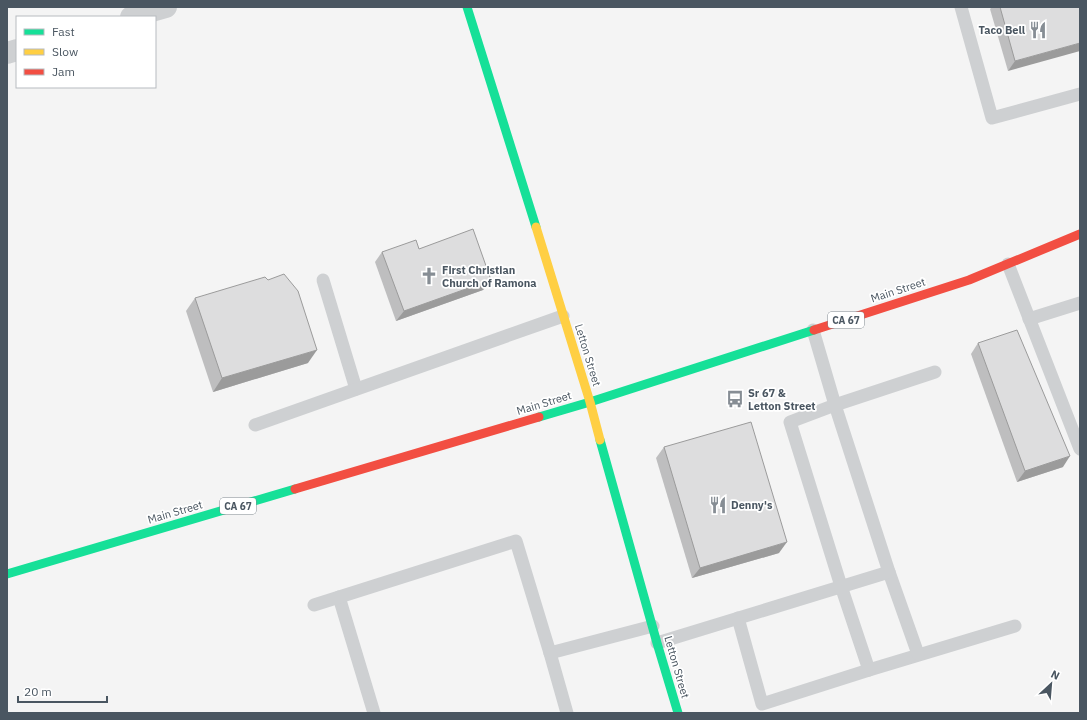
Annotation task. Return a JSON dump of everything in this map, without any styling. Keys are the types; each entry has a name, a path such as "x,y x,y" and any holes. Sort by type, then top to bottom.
{"main road":[{"name":"Letton Street","path":"467,7 590,402 678,713"},
{"name":"Main Street","path":"7,574 590,402 969,280 1080,234"}],"street":[{"path":"134,16 166,7"}],"lane":[{"path":"961,7 992,118 1080,94"},
{"path":"1008,264 1080,449"},
{"path":"323,280 356,389"},
{"path":"1029,319 1080,302"},
{"path":"255,425 563,316"},
{"path":"813,330 835,405 889,572 918,654"},
{"path":"869,670 790,422 835,405 935,372"},
{"path":"314,605 516,541 567,713"},
{"path":"657,643 889,572"},
{"path":"339,597 374,713"},
{"path":"738,618 762,704 918,654 1015,626"},
{"path":"550,653 653,626"}],"building":[{"name":"Taco Bell","path":"1000,7 1080,7 1080,43 1015,61"},
{"name":"First Christian Church of Ramona","path":"473,229 491,280 404,311 382,252 416,240 419,249"},
{"path":"284,274 298,291 317,350 222,378 195,298 265,277 268,280"},
{"path":"1017,330 1070,456 1025,471 978,343"},
{"name":"Denny's","path":"751,422 787,542 700,568 664,447"}],"traffic: fast":[{"path":"467,7 536,227"},
{"path":"539,417 814,330"},
{"path":"600,440 678,713"},
{"path":"7,574 295,489"}],"traffic: slow":[{"path":"536,227 590,402 600,440"}],"traffic: jam":[{"path":"814,330 969,280 1080,234"},
{"path":"295,489 539,417"}],"place":[{"name":"Taco Bell","path":"1038,30"},
{"name":"First Christian Church of Ramona","path":"429,276"},
{"name":"Sr 67 & Letton Street","path":"735,399"},
{"name":"Denny's","path":"718,505"}]}
